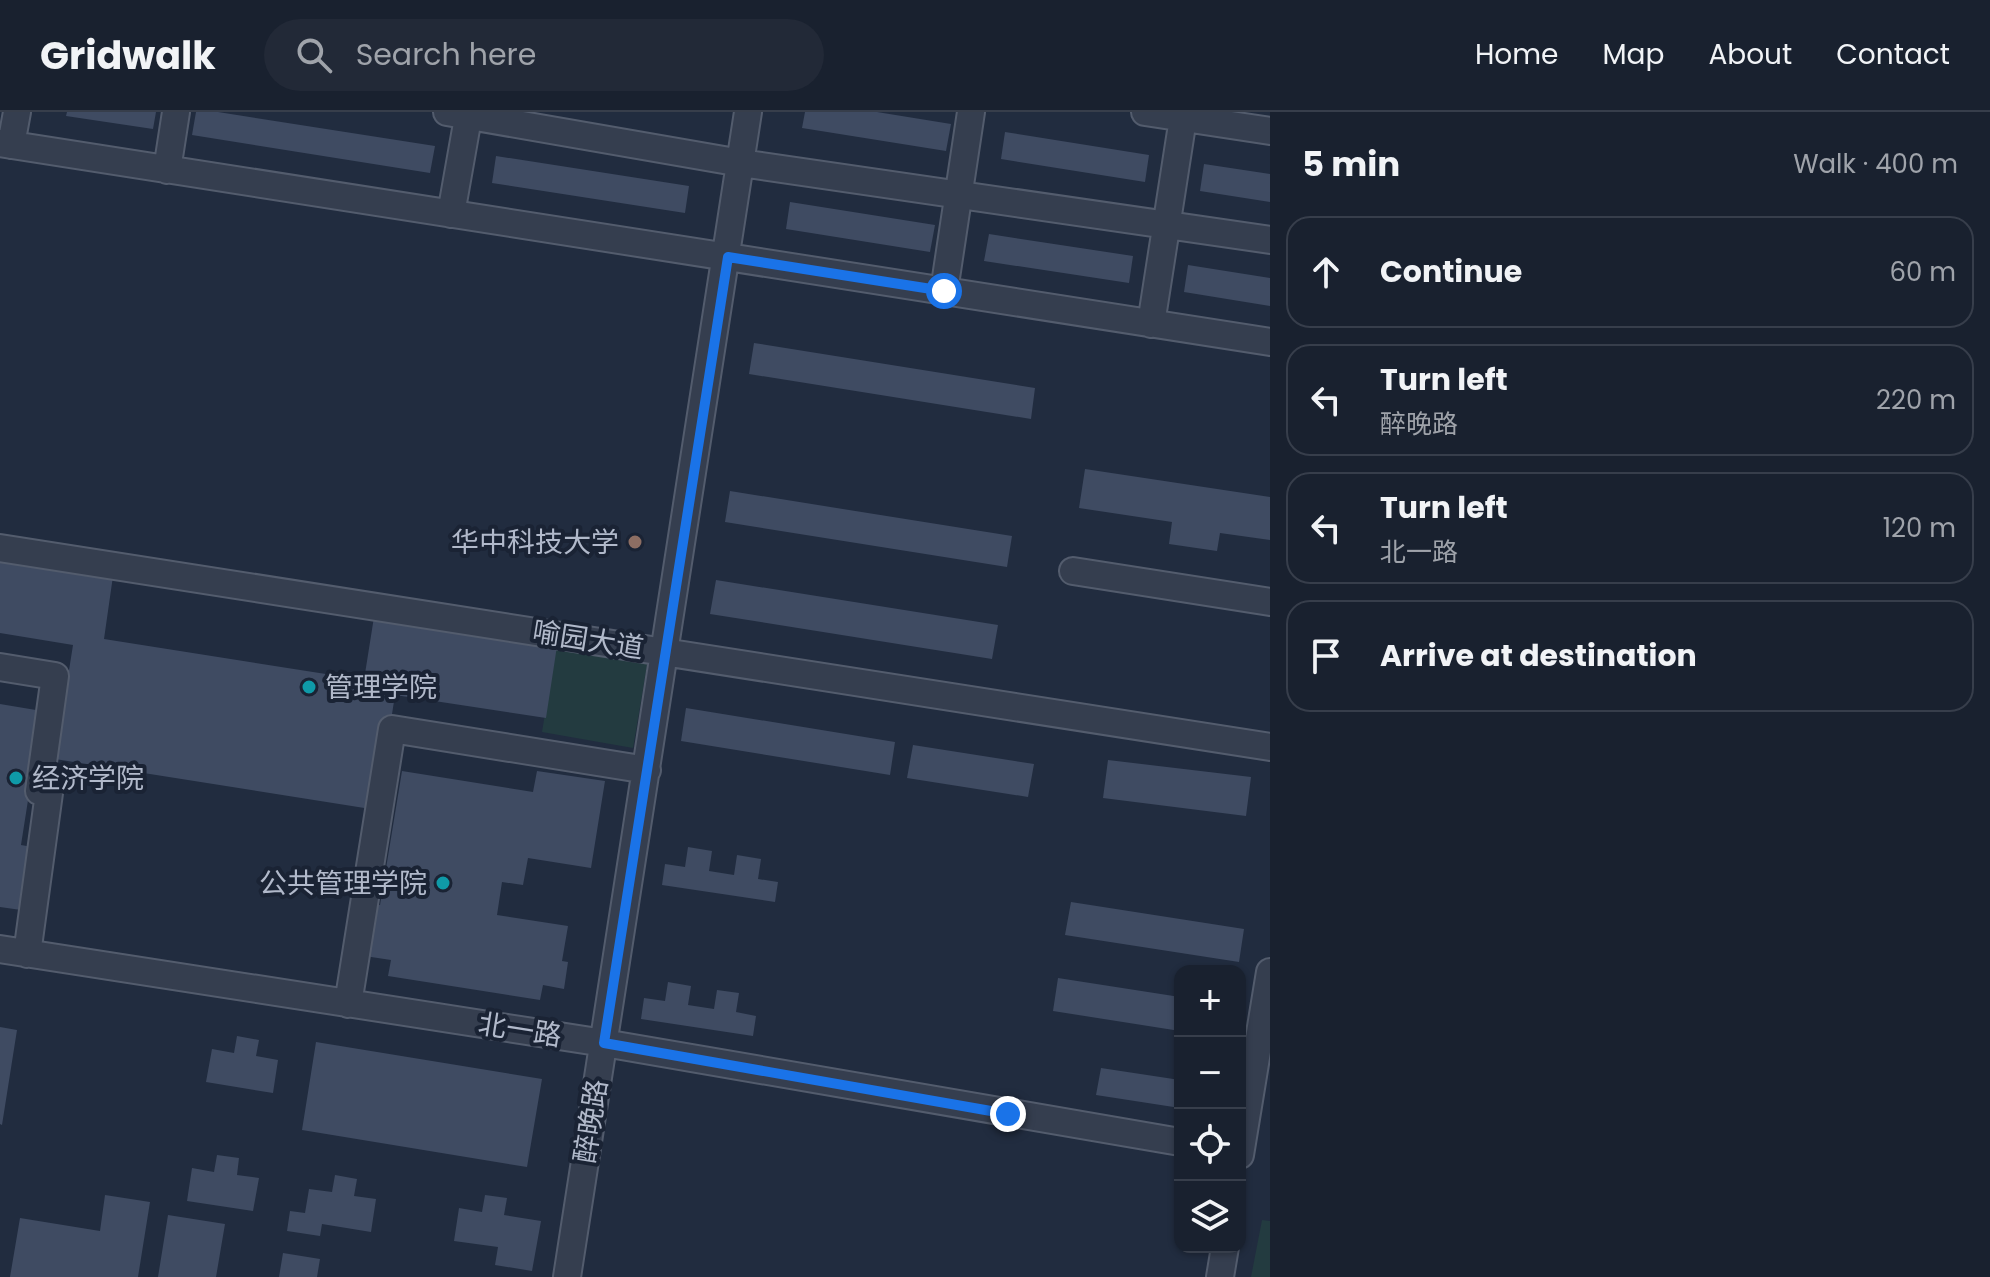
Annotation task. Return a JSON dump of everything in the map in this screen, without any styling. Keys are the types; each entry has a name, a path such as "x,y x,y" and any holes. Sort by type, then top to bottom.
{"street":[{"path":"17,112 6,144 1270,342"},
{"path":"167,170 176,112"},
{"name":"醉晚路","path":"567,1277 728,257 748,112"},
{"path":"944,291 971,112"},
{"path":"1145,112 1184,115 1270,131"},
{"path":"451,214 461,113 741,163 1270,240"},
{"path":"1151,324 1184,115"},
{"name":"喻园大道","path":"0,548 1270,747"},
{"path":"1073,571 1270,602"},
{"path":"0,667 55,676 39,791 49,793 27,954"},
{"path":"348,1004 392,729 647,770"},
{"name":"北一路","path":"0,949 604,1043 1174,1141"},
{"path":"1246,1141 1258,1118 1270,972"},
{"path":"1220,1277 1224,1253"}],"green space":[{"path":"556,647 648,660 633,748 542,732"},
{"path":"1262,1220 1270,1221 1270,1277 1251,1277"}],"building":[{"path":"67,112 156,112 153,129 66,116"},
{"path":"196,112 218,112 435,146 430,173 192,135"},
{"path":"805,112 877,112 951,124 946,151 802,128"},
{"path":"1005,132 1149,155 1145,182 1001,159"},
{"path":"496,156 689,186 685,213 492,183"},
{"path":"1204,164 1270,174 1270,202 1200,191"},
{"path":"790,202 935,225 930,252 786,229"},
{"path":"989,234 1133,256 1129,283 984,261"},
{"path":"1188,265 1270,278 1270,306 1184,292"},
{"path":"754,343 1035,388 1031,419 749,374"},
{"path":"1085,469 1270,497 1270,540 1220,533 1217,551 1169,544 1172,522 1079,508"},
{"path":"730,491 1012,536 1007,567 725,522"},
{"name":"管理学院","path":"0,559 113,576 104,639 364,680 374,617 557,646 546,718 395,695 377,810 55,759 73,645 0,633"},
{"path":"716,580 998,625 992,659 710,614"},
{"name":"经济学院","path":"0,704 42,711 21,845 38,848 28,911 0,907"},
{"path":"686,708 895,742 890,775 681,741"},
{"path":"913,745 1034,764 1028,797 907,778"},
{"path":"1108,760 1251,777 1246,816 1103,798"},
{"name":"公共管理学院","path":"402,771 533,792 537,771 605,781 591,868 528,858 523,885 502,882 497,915 568,926 562,961 568,962 564,989 543,985 540,1000 388,976 391,960 358,955 367,903 380,905"},
{"path":"688,847 712,851 709,871 734,875 737,855 761,859 758,879 778,882 775,902 662,885 665,864 685,867"},
{"path":"1071,902 1244,929 1239,962 1065,935"},
{"path":"1058,978 1174,996 1174,1030 1053,1011"},
{"path":"668,982 691,986 688,1005 714,1009 717,990 739,993 736,1012 756,1016 753,1036 641,1019 644,998 665,1001"},
{"path":"0,1027 17,1030 2,1125 0,1124"},
{"path":"237,1036 259,1040 256,1056 278,1060 273,1093 206,1082 212,1049 234,1053"},
{"path":"316,1042 542,1079 527,1167 302,1130"},
{"path":"1101,1068 1174,1079 1174,1107 1096,1095"},
{"path":"217,1155 239,1158 237,1175 259,1178 253,1211 187,1201 192,1168 214,1172"},
{"path":"335,1175 357,1179 354,1196 376,1199 371,1232 322,1224 320,1236 287,1231 290,1211 305,1213 309,1189 332,1192"},
{"path":"105,1195 150,1202 138,1277 10,1277 20,1218 100,1231"},
{"path":"485,1195 507,1198 504,1215 541,1221 532,1271 495,1265 498,1247 454,1241 459,1208 482,1212"},
{"path":"168,1215 225,1224 216,1277 158,1277"},
{"path":"283,1253 320,1259 317,1277 279,1277"}],"place":[{"name":"华中科技大学","path":"635,542"},
{"name":"管理学院","path":"309,687"},
{"name":"经济学院","path":"16,778"},
{"name":"公共管理学院","path":"443,883"}],"route":[{"path":"944,291 728,257 604,1043 1008,1114"}]}
